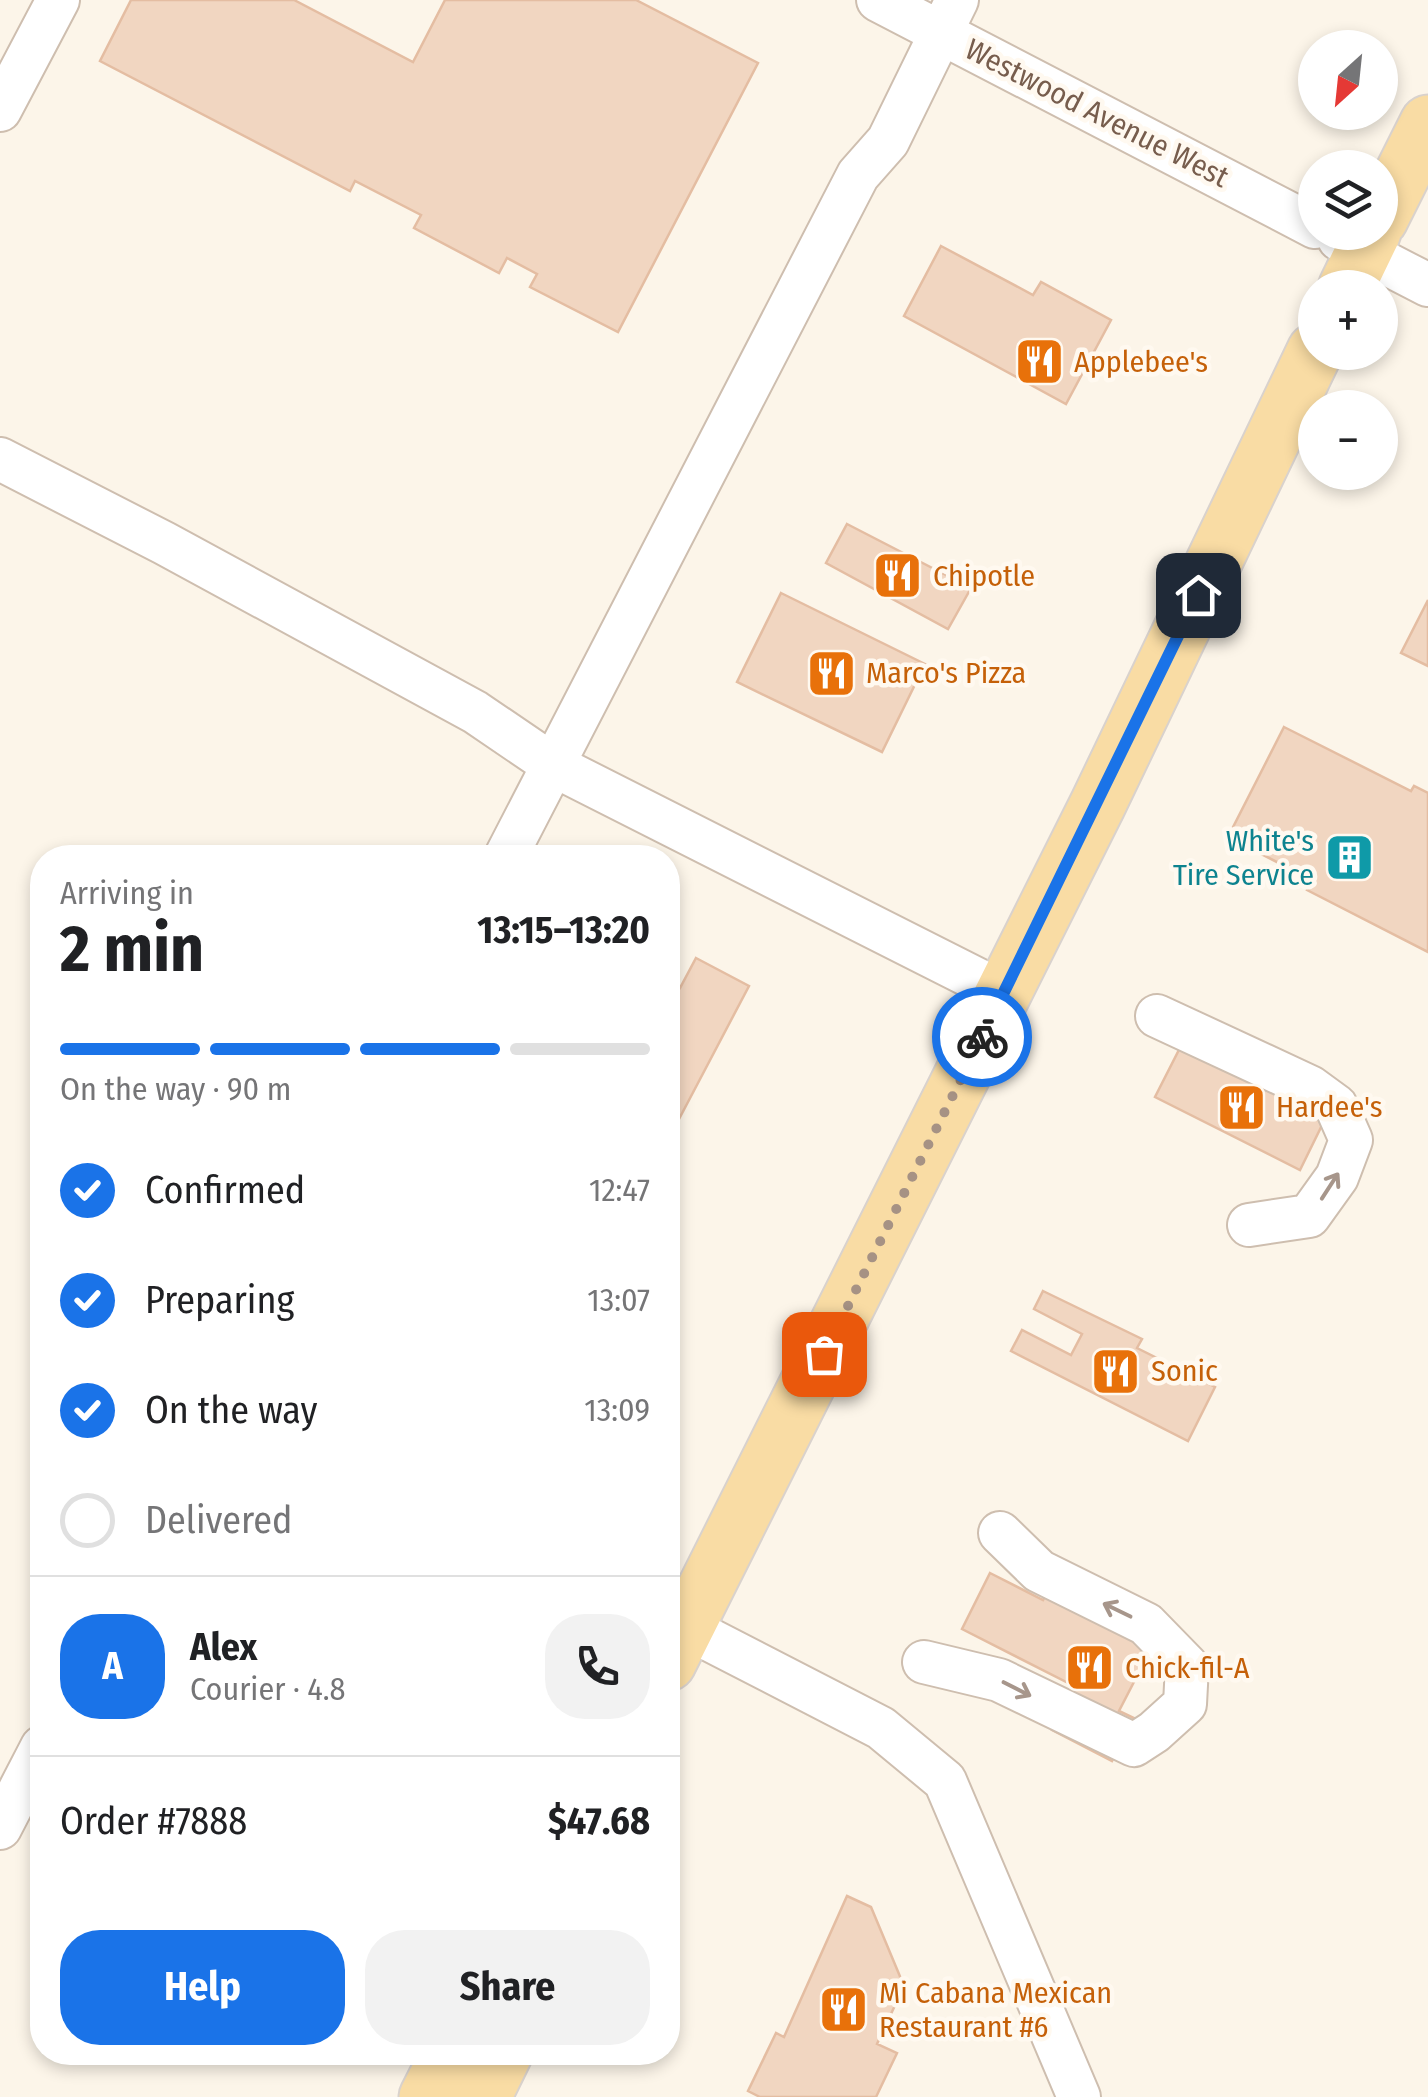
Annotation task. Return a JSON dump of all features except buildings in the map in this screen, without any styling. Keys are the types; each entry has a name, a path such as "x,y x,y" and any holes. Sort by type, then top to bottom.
{"main road":[{"path":"1398,175 1428,123"},
{"path":"680,1617 1004,993 1306,370"},
{"path":"427,2097 443,2065"},
{"path":"483,2097 499,2065"}],"street":[{"path":"0,110 58,0"},
{"name":"Westwood Avenue West","path":"878,0 949,16 1298,217"},
{"path":"512,845 858,175 888,141 949,16"},
{"path":"1367,250 1428,285"},
{"path":"0,460 164,543 476,712 553,766 1004,993"},
{"path":"1157,1016 1310,1086 1336,1106 1351,1140 1337,1177 1309,1216 1250,1225"},
{"path":"924,1662 999,1680 1134,1745 1186,1704 1186,1666 1146,1624 1039,1571 1000,1532"},
{"path":"680,1636 881,1728 945,1780 1079,2097"},
{"path":"0,1828 30,1770"}],"way so far":[{"path":"824,1354 982,1037"}],"place":[{"name":"Applebee's","path":"1039,362"},
{"name":"Chipotle","path":"898,576"},
{"name":"Marco's Pizza","path":"831,673"},
{"name":"White's Tire Service","path":"1349,858"},
{"name":"Hardee's","path":"1241,1107"},
{"name":"Sonic","path":"1116,1371"},
{"name":"Chick-fil-A","path":"1090,1668"},
{"name":"Mi Cabana Mexican Restaurant #6","path":"844,2010"}],"route":[{"path":"982,1037 1198,595"}]}
